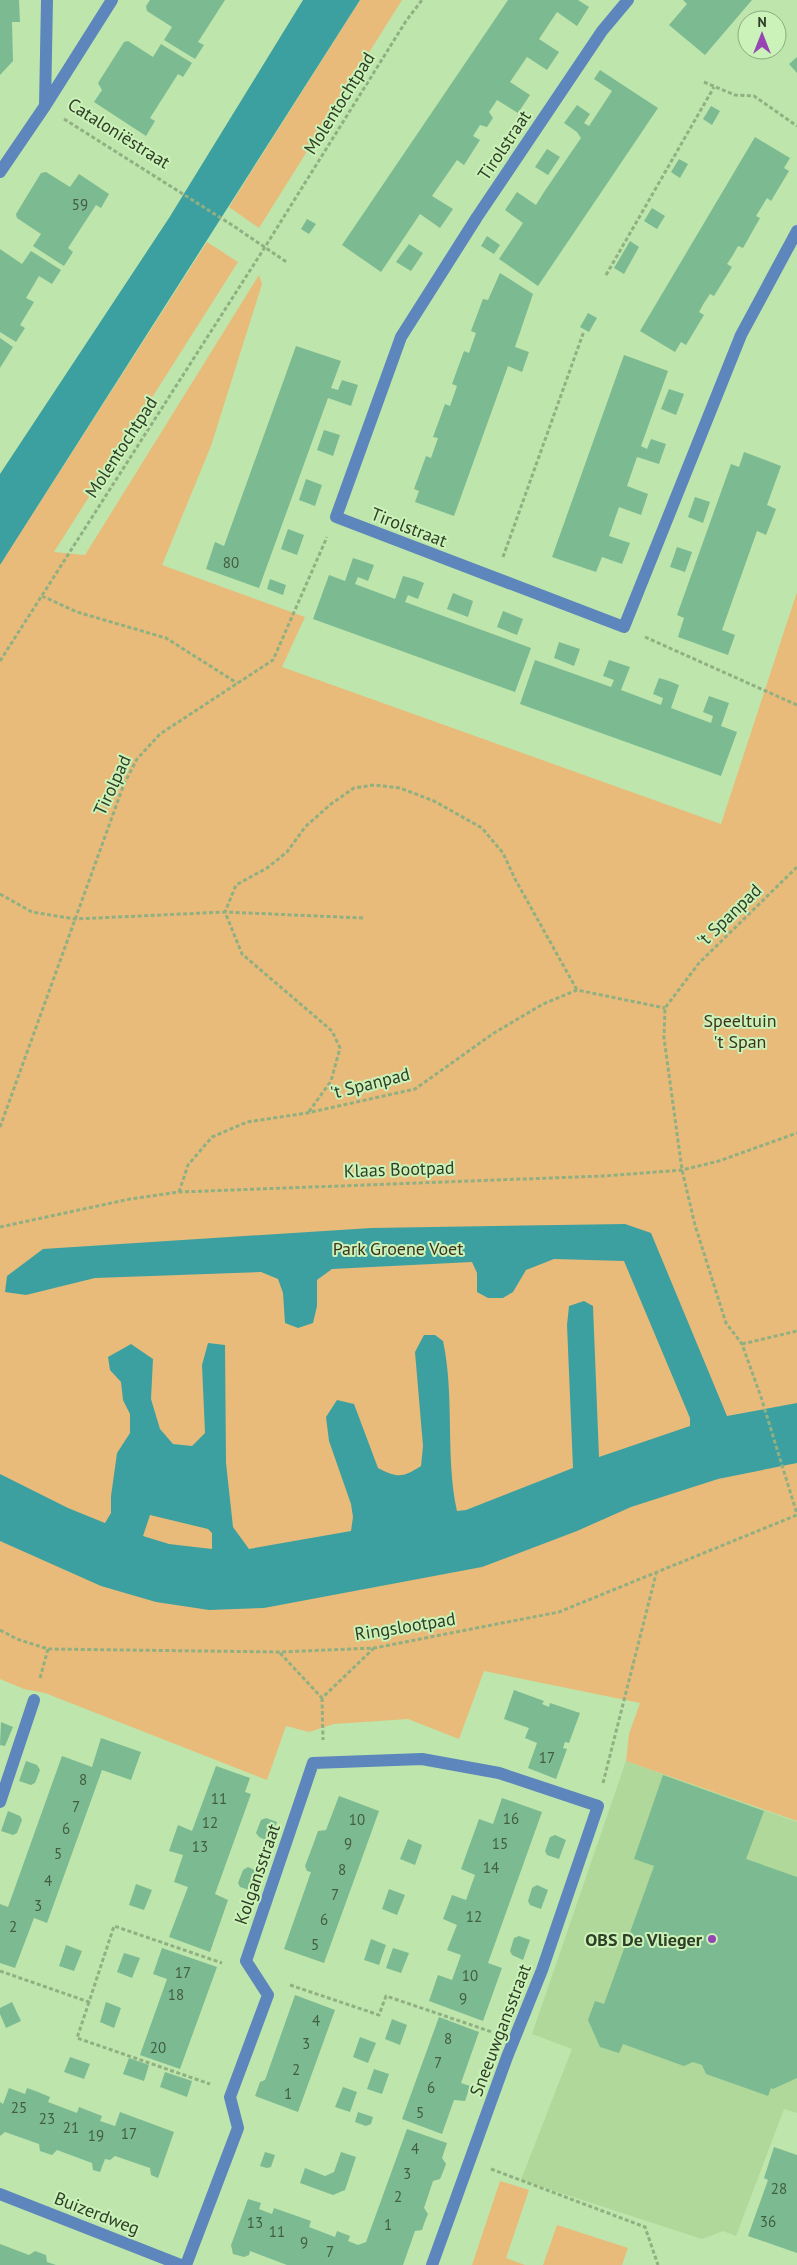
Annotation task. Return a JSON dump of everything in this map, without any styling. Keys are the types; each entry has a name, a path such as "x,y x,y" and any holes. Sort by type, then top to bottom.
{"street":[{"name":"Cataloniëstraat","path":"0,172 45,106 46,0"},
{"path":"45,106 112,0"},
{"name":"Tirolstraat","path":"624,627 336,517 400,337 482,209 602,31 628,0"},
{"path":"624,627 741,335 797,230"},
{"path":"0,1802 34,1700"},
{"path":"323,1762 422,1759 499,1773 598,1806"},
{"name":"Kolgansstraat","path":"186,2265 238,2128 230,2097 268,1994 246,1961 313,1763 323,1762"},
{"name":"Sneeuwgansstraat","path":"432,2265 507,2057 542,1970 598,1806"},
{"name":"Buizerdweg","path":"0,2194 182,2265"}],"path":[{"name":"Molentochtpad","path":"0,661 265,247 406,21 422,0"},
{"path":"704,82 735,95 754,96 797,126"},
{"path":"606,275 714,86"},
{"name":"Cataloniëstraat","path":"45,106 265,247"},
{"path":"265,247 288,263"},
{"path":"495,578 584,331"},
{"name":"Tirolpad","path":"0,1127 124,784 137,759 160,734 273,660 336,517"},
{"path":"42,596 77,612 166,638 237,683"},
{"path":"624,627 797,705"},
{"path":"307,1113 331,1081 340,1048 332,1031 242,954 226,912 236,885 267,868 287,852 305,827 331,804 354,788 374,784 400,788 434,801 482,828 503,853 515,879 577,990 665,1008 664,1038 682,1170 695,1225 726,1323 742,1344 761,1397 797,1515"},
{"name":"'t Spanpad","path":"665,1008 699,963 797,868"},
{"path":"0,894 32,912 75,919 226,912 363,918"},
{"name":"'t Spanpad","path":"179,1192 188,1165 212,1137 247,1122 307,1113 415,1089 494,1033 544,1004 577,990"},
{"name":"Klaas Bootpad","path":"0,1227 130,1199 179,1192 603,1176 682,1170 719,1161 797,1133"},
{"path":"742,1344 797,1331"},
{"name":"Ringslootpad","path":"0,1630 17,1639 48,1649 280,1652 374,1648 559,1612 797,1515"},
{"path":"598,1806 656,1574"},
{"path":"322,1698 374,1648"},
{"path":"34,1700 48,1649"},
{"path":"280,1652 322,1698 323,1762"},
{"path":"89,2002 77,2038 232,2092"},
{"path":"470,2161 645,2227 658,2265"}],"shaded area":[{"path":"626,1761 797,1822 797,2113 784,2109 736,2236 723,2231 702,2239 521,2180 572,2049 532,2034"}],"green space":[{"path":"360,0 402,0 259,228 229,207"},
{"name":"Park Groene Voet","path":"207,242 238,262 54,552 85,555 259,275 262,284 211,446 162,565 305,617 282,667 721,824 797,592 797,1821 626,1761 629,1734 640,1703 484,1671 459,1739 408,1719 334,1724 309,1732 286,1726 267,1780 45,1693 24,1689 0,1679 0,542 12,546"},
{"path":"500,2181 529,2190 506,2258 525,2265 472,2265"},
{"path":"557,2225 628,2248 622,2265 543,2265"}],"water":[{"path":"303,0 360,0 0,565 0,474 169,218"},
{"path":"625,1224 651,1233 727,1416 797,1403 797,1463 718,1479 631,1507 577,1531 482,1567 264,1608 209,1610 156,1602 101,1586 0,1541 0,1474 68,1508 105,1523 111,1513 111,1496 117,1453 130,1433 130,1414 123,1400 121,1382 110,1370 108,1357 131,1344 153,1359 151,1399 160,1429 173,1444 192,1446 205,1433 202,1365 208,1343 225,1345 226,1463 233,1527 249,1549 351,1531 353,1517 351,1504 329,1441 326,1417 337,1400 354,1404 378,1468 390,1474 404,1475 421,1466 423,1446 415,1352 424,1335 435,1335 443,1341 447,1362 451,1469 457,1511 466,1510 573,1468 567,1325 569,1306 584,1301 593,1306 599,1457 690,1426 690,1418 624,1261 554,1259 526,1270 513,1292 503,1298 488,1298 477,1292 477,1273 472,1262 332,1269 317,1280 317,1306 313,1323 298,1328 285,1323 283,1293 278,1279 261,1272 95,1278 26,1295 5,1292 7,1276 43,1249 371,1228","holes":["150,1515 208,1529 212,1533 212,1549 169,1544 143,1536"]}],"building":[{"path":"0,0 19,0 20,22 12,22 13,61 0,75"},
{"path":"150,0 225,0 198,42 204,45 195,59 164,40 172,27 147,11 146,6"},
{"path":"508,0 578,0 589,7 577,26 557,12 539,39 559,52 547,70 527,57 510,82 530,95 518,113 497,100 489,112 493,118 487,127 480,125 473,136 480,140 464,165 457,160 432,196 453,209 440,228 420,214 381,272 342,245"},
{"path":"683,0 752,0 743,10 737,10 737,18 705,55 669,25 687,4"},
{"path":"128,41 153,57 161,44 192,63 183,77 178,74 150,118 155,121 146,136 94,102 102,90 98,83 124,42"},
{"path":"797,57 797,73 789,64"},
{"path":"600,70 658,108 538,286 499,259 523,223 505,210 517,192 536,205 581,138 577,132 564,123 577,105 590,114 584,123 589,126 612,91 594,79"},
{"path":"711,106 720,111 712,125 703,119"},
{"path":"755,137 790,158 784,168 789,171 771,201 767,198 756,216 760,218 743,248 738,246 727,264 732,267 714,296 710,294 704,303 699,312 704,315 686,345 681,342 675,352 640,331"},
{"path":"547,149 560,157 548,175 535,167"},
{"path":"679,159 688,164 680,178 671,172"},
{"path":"46,172 70,187 79,174 109,194 101,208 96,205 68,248 73,252 64,266 33,246 41,234 17,218 16,214 41,173"},
{"path":"652,208 665,216 657,229 644,221"},
{"path":"307,219 316,224 309,234 301,229"},
{"path":"487,236 500,245 494,254 481,246"},
{"path":"630,241 639,247 624,274 614,268"},
{"path":"409,244 423,253 411,271 396,262"},
{"path":"0,249 22,264 31,251 61,270 52,284 39,276 26,298 34,302 20,325 25,328 16,342 0,332"},
{"path":"500,273 533,294 515,347 529,352 522,372 508,366 454,516 415,502 419,491 414,489 426,456 431,458 438,438 433,437 445,404 450,406 457,386 452,384 464,351 469,353 476,333 471,331 483,299 488,300"},
{"path":"588,313 597,318 589,332 580,327"},
{"path":"0,338 13,347 0,368"},
{"path":"296,346 341,361 331,388 338,390 342,380 358,385 351,406 328,398 259,588 206,569 215,542 224,546"},
{"path":"624,355 668,371 641,446 647,449 651,439 666,444 659,464 637,457 627,486 648,494 641,515 619,507 609,536 630,543 622,564 602,557 596,572 552,557"},
{"path":"669,389 684,394 676,415 661,409"},
{"path":"324,430 340,435 333,456 317,450"},
{"path":"744,452 781,466 767,505 776,509 766,535 757,531 722,630 735,635 728,655 678,637 684,618 677,615 731,464 739,467"},
{"path":"306,479 322,485 315,506 299,500"},
{"path":"695,497 710,502 703,523 688,517"},
{"path":"288,529 304,535 297,555 281,549"},
{"path":"677,547 692,552 685,572 670,567"},
{"path":"353,558 374,565 368,581 358,577 355,584 395,599 403,576 414,579 424,583 418,599 408,595 405,602 531,648 515,692 313,619 329,575 345,581"},
{"path":"270,579 286,585 283,595 267,589"},
{"path":"453,593 473,601 468,617 447,609"},
{"path":"503,611 523,619 517,635 497,627"},
{"path":"559,642 580,649 574,666 554,658"},
{"path":"535,660 611,687 614,680 603,676 609,660 630,667 621,690 661,705 663,698 653,694 659,678 669,681 679,685 671,708 711,723 713,716 703,712 709,696 729,703 721,726 737,732 721,776 520,704"},
{"path":"514,1690 544,1701 542,1704 549,1707 550,1703 580,1713 569,1743 565,1742 563,1748 567,1749 556,1779 528,1768 537,1743 525,1738 529,1728 504,1719"},
{"path":"1,1722 13,1727 5,1746 0,1745"},
{"path":"101,1738 141,1752 131,1780 102,1770 47,1923 34,1918 15,1968 0,1963 0,1904 8,1907 62,1756 92,1767"},
{"path":"26,1761 37,1765 40,1770 35,1783 31,1785 19,1781"},
{"path":"216,1766 250,1778 245,1792 251,1794 215,1894 228,1900 210,1952 169,1937 188,1887 174,1882 183,1855 169,1851 178,1825 192,1831"},
{"name":"OBS De Vlieger","path":"663,1775 764,1811 746,1859 797,1877 797,2078 773,2089 771,2088 768,2096 706,2074 702,2065 693,2062 684,2066 623,2044 619,2053 600,2047 588,2020 595,2001 604,2004 654,1866 634,1859"},
{"path":"339,1796 379,1811 324,1963 284,1949 311,1872 307,1871 305,1866 318,1831 326,1830"},
{"path":"502,1798 542,1812 488,1963 502,1968 483,2021 429,2001 438,1975 452,1980 461,1955 447,1950 457,1925 443,1919 452,1895 466,1900 475,1875 461,1869 479,1819 493,1824"},
{"path":"8,1811 20,1816 22,1820 17,1833 13,1835 1,1831"},
{"path":"266,1818 277,1822 270,1842 259,1837 256,1833 261,1820"},
{"path":"555,1835 566,1840 559,1859 547,1855 545,1851 550,1837"},
{"path":"408,1839 422,1845 415,1865 400,1859"},
{"path":"248,1867 259,1872 252,1891 240,1887 238,1883 243,1870"},
{"path":"136,1884 152,1890 144,1910 129,1905"},
{"path":"537,1885 548,1890 541,1909 530,1905 528,1901 532,1888"},
{"path":"389,1889 405,1895 397,1915 382,1909"},
{"path":"519,1936 530,1940 523,1960 512,1955 510,1951 514,1938"},
{"path":"371,1939 386,1945 379,1965 364,1960"},
{"path":"66,1945 82,1951 74,1971 59,1966"},
{"path":"162,1948 217,1967 180,2069 140,2055 167,1979 153,1974"},
{"path":"393,1948 409,1953 401,1973 386,1968"},
{"path":"124,1953 140,1958 132,1978 117,1972"},
{"path":"295,1995 335,2010 298,2112 255,2096 260,2082 265,2080"},
{"path":"12,2002 21,2021 6,2028 0,2014 0,2008"},
{"path":"106,2002 121,2008 114,2028 100,2022"},
{"path":"439,2017 479,2032 461,2083 470,2086 465,2101 454,2100 442,2134 402,2119"},
{"path":"392,2019 407,2025 400,2045 385,2039"},
{"path":"360,2037 376,2043 368,2063 353,2057"},
{"path":"70,2057 90,2064 84,2079 64,2072"},
{"path":"129,2058 149,2065 144,2081 123,2074"},
{"path":"374,2069 389,2074 382,2094 367,2089"},
{"path":"165,2072 192,2081 187,2097 160,2087"},
{"path":"343,2087 357,2092 350,2112 335,2107"},
{"path":"9,2088 25,2094 27,2088 50,2097 48,2102 77,2113 79,2107 102,2116 100,2121 115,2126 120,2112 174,2132 158,2178 151,2175 150,2168 115,2156 110,2160 105,2159 100,2172 93,2170 92,2163 57,2150 52,2155 40,2151 39,2144 5,2132 0,2136 0,2102 3,2104"},
{"path":"358,2112 373,2117 371,2124 366,2126 355,2122"},
{"path":"407,2129 447,2143 442,2158 446,2164 440,2179 433,2181 424,2208 428,2214 422,2230 415,2231 403,2265 287,2265 250,2251 249,2255 244,2257 233,2254 231,2245 248,2199 261,2203 259,2209 272,2214 274,2208 311,2221 309,2227 335,2237 337,2231 350,2236 348,2241 358,2245 366,2242"},
{"path":"774,2147 797,2155 797,2253 748,2236 768,2180 764,2178"},
{"path":"265,2152 275,2155 271,2167 260,2166"},
{"path":"341,2152 356,2157 345,2190 333,2195 300,2183 305,2168 325,2176 334,2172"},
{"path":"0,2244 29,2255 35,2251 46,2255 47,2262 56,2265 0,2265"}],"place":[{"name":"OBS De Vlieger","path":"712,1939"}],"park label":[{"name":"Speeltuin 't Span","path":"740,1030"}]}
